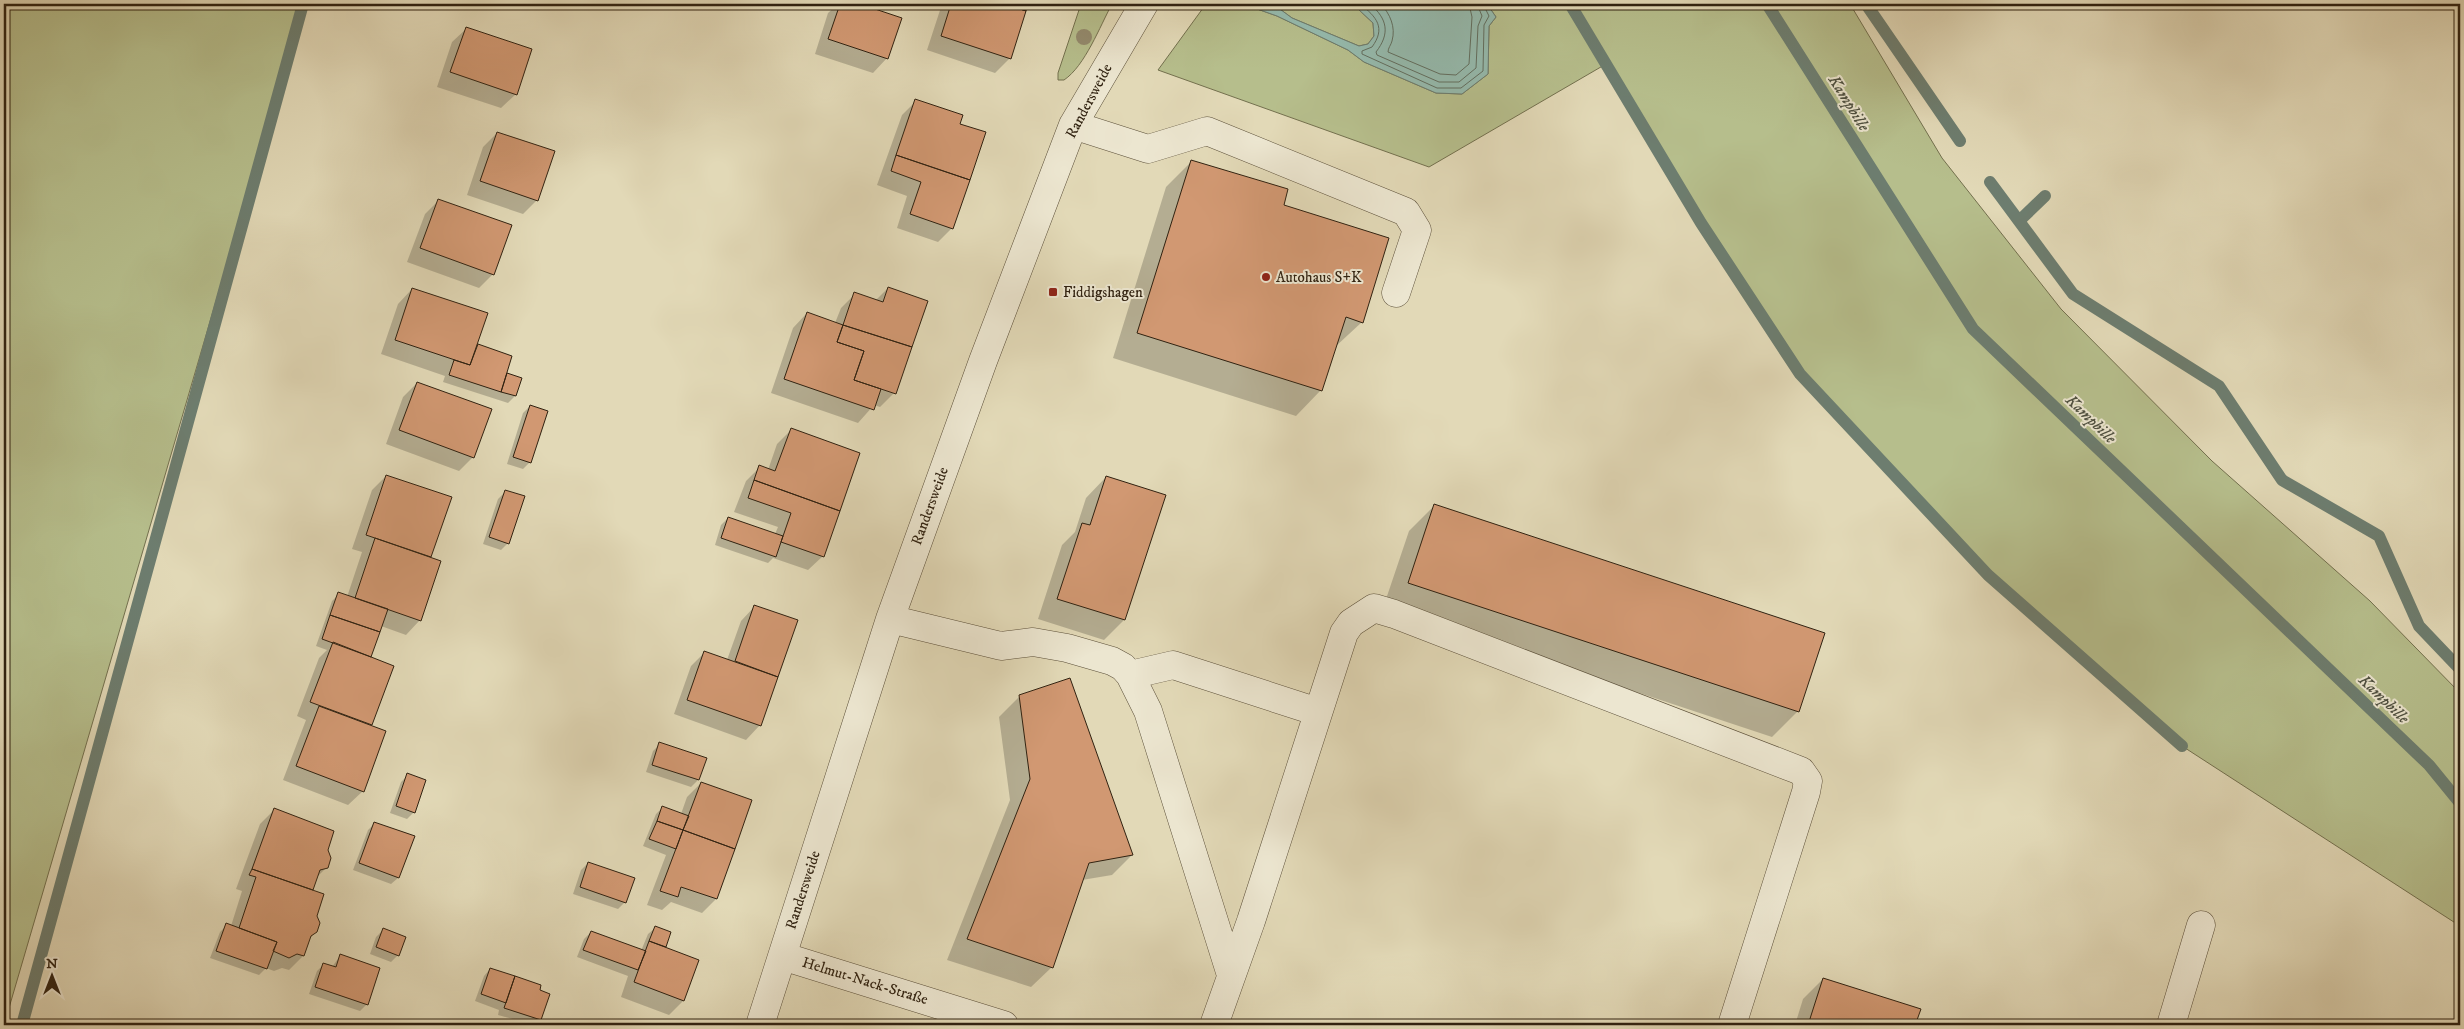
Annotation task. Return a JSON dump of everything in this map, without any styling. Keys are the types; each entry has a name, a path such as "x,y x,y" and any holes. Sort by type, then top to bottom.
{"street":[{"name":"Randersweide","path":"760,1025 890,619 983,361 1073,125 1144,4"},
{"path":"1073,125 1148,149 1207,131 1406,212 1417,230 1396,293"},
{"path":"1214,1025 1344,633 1351,622 1374,608 1801,771 1808,781 1806,792 1732,1025"},
{"path":"890,619 1001,646 1033,642 1067,648 1112,661 1123,667 1130,675 1148,711 1231,975"},
{"path":"1130,675 1173,665 1318,712"},
{"path":"2171,1025 2201,925"},
{"name":"Helmut-Nack-Straße","path":"782,956 1004,1025"}],"green space":[{"path":"4,4 303,4 4,1025"},
{"path":"1081,4 1112,4 1079,65 1064,80 1058,80 1058,73"},
{"path":"1206,4 1243,4 1277,16 1348,50 1364,62 1436,93 1462,94 1488,74 1489,26 1496,17 1487,4 1850,4 1942,158 2061,309 2212,461 2370,601 2460,693 2460,926 2182,746 1988,575 1800,374 1701,223 1606,64 1429,167 1158,70"},
{"path":"1273,4 1336,4 1357,8 1373,23 1374,36 1368,44 1359,46 1292,18"}],"water":[{"path":"1243,4 1273,4 1292,18 1359,46 1368,44 1374,36 1373,23 1357,8 1336,4 1487,4 1496,17 1489,26 1488,74 1462,94 1436,93 1364,62 1348,50 1277,16"}],"building":[{"path":"840,4 860,4 902,18 888,59 828,39"},
{"path":"951,4 1005,4 1026,11 1011,59 941,36"},
{"path":"1005,4 1029,4 1026,11"},
{"path":"466,27 532,49 517,95 450,72"},
{"path":"915,99 963,115 960,124 986,132 970,180 896,155"},
{"path":"497,132 555,151 538,201 480,181"},
{"path":"896,155 970,180 953,229 910,214 921,182 891,171"},
{"name":"Autohaus S+K","path":"1191,160 1288,189 1284,205 1389,238 1363,323 1346,317 1322,391 1137,333"},
{"path":"438,199 512,225 494,275 420,248"},
{"path":"888,287 928,301 912,347 843,325 854,292 883,302"},
{"path":"412,288 488,313 470,365 395,340"},
{"path":"807,312 843,325 837,342 864,351 854,380 881,389 874,410 784,379"},
{"path":"843,325 912,347 896,394 854,380 864,351 837,342"},
{"path":"478,344 512,356 501,392 449,375 454,360 470,365"},
{"path":"507,373 522,378 516,396 501,392"},
{"path":"417,382 492,409 474,458 399,430"},
{"path":"530,405 548,411 531,463 513,457"},
{"path":"791,428 860,453 840,511 754,480 759,465 775,471"},
{"path":"386,475 452,497 431,557 366,535"},
{"path":"1106,476 1166,495 1125,620 1057,599 1082,523 1090,525"},
{"path":"754,480 840,511 824,557 781,542 791,513 748,498"},
{"path":"505,490 525,496 509,544 489,537"},
{"path":"1434,504 1825,633 1799,712 1408,583"},
{"path":"728,517 783,536 776,557 721,538"},
{"path":"375,538 441,561 421,621 355,598"},
{"path":"338,592 388,609 380,632 330,615"},
{"path":"754,605 798,620 778,677 735,661"},
{"path":"330,615 380,632 371,657 322,639"},
{"path":"333,642 394,666 372,725 310,702"},
{"path":"704,651 778,677 761,726 687,700"},
{"path":"1070,678 1133,855 1089,863 1053,968 967,939 1030,779 1019,695"},
{"path":"319,706 386,731 364,792 296,766"},
{"path":"659,742 707,758 699,780 652,765"},
{"path":"407,773 426,780 415,813 396,806"},
{"path":"701,782 752,800 735,849 683,830"},
{"path":"662,806 689,816 683,830 657,821"},
{"path":"274,808 334,831 328,850 331,858 328,868 320,870 313,890 252,869"},
{"path":"657,821 683,830 676,849 649,839"},
{"path":"374,822 415,836 399,878 359,863"},
{"path":"683,830 735,849 717,899 681,887 678,897 660,891"},
{"path":"588,862 635,878 626,903 580,887"},
{"path":"252,869 324,894 317,916 320,923 317,932 311,936 304,956 297,954 289,958 273,951 277,942 239,928 256,877 249,875"},
{"path":"226,923 277,942 267,969 216,951"},
{"path":"655,926 671,932 666,947 649,941"},
{"path":"383,928 406,937 399,956 376,947"},
{"path":"591,931 646,951 638,970 583,950"},
{"path":"649,941 699,960 684,1001 634,982"},
{"path":"340,954 380,968 368,1005 315,987 323,963 336,967"},
{"path":"490,968 515,976 506,1003 481,994"},
{"path":"515,976 541,985 540,990 550,994 541,1020 504,1008"},
{"path":"1823,978 1921,1009 1917,1020 1932,1025 1808,1025"}],"waterway":[{"path":"22,1025 303,4"},
{"path":"1570,4 1701,223 1800,374 1988,575 2182,746"},
{"name":"Kampbille","path":"1767,4 1973,329 2429,765 2460,803"},
{"path":"1866,4 1960,141"},
{"path":"1990,182 2073,294 2219,386 2282,480 2379,536 2419,626 2460,669"},
{"path":"2019,221 2045,196"}],"place":[{"name":"Autohaus S+K","path":"1266,277"},
{"name":"Fiddigshagen","path":"1053,292"}]}
